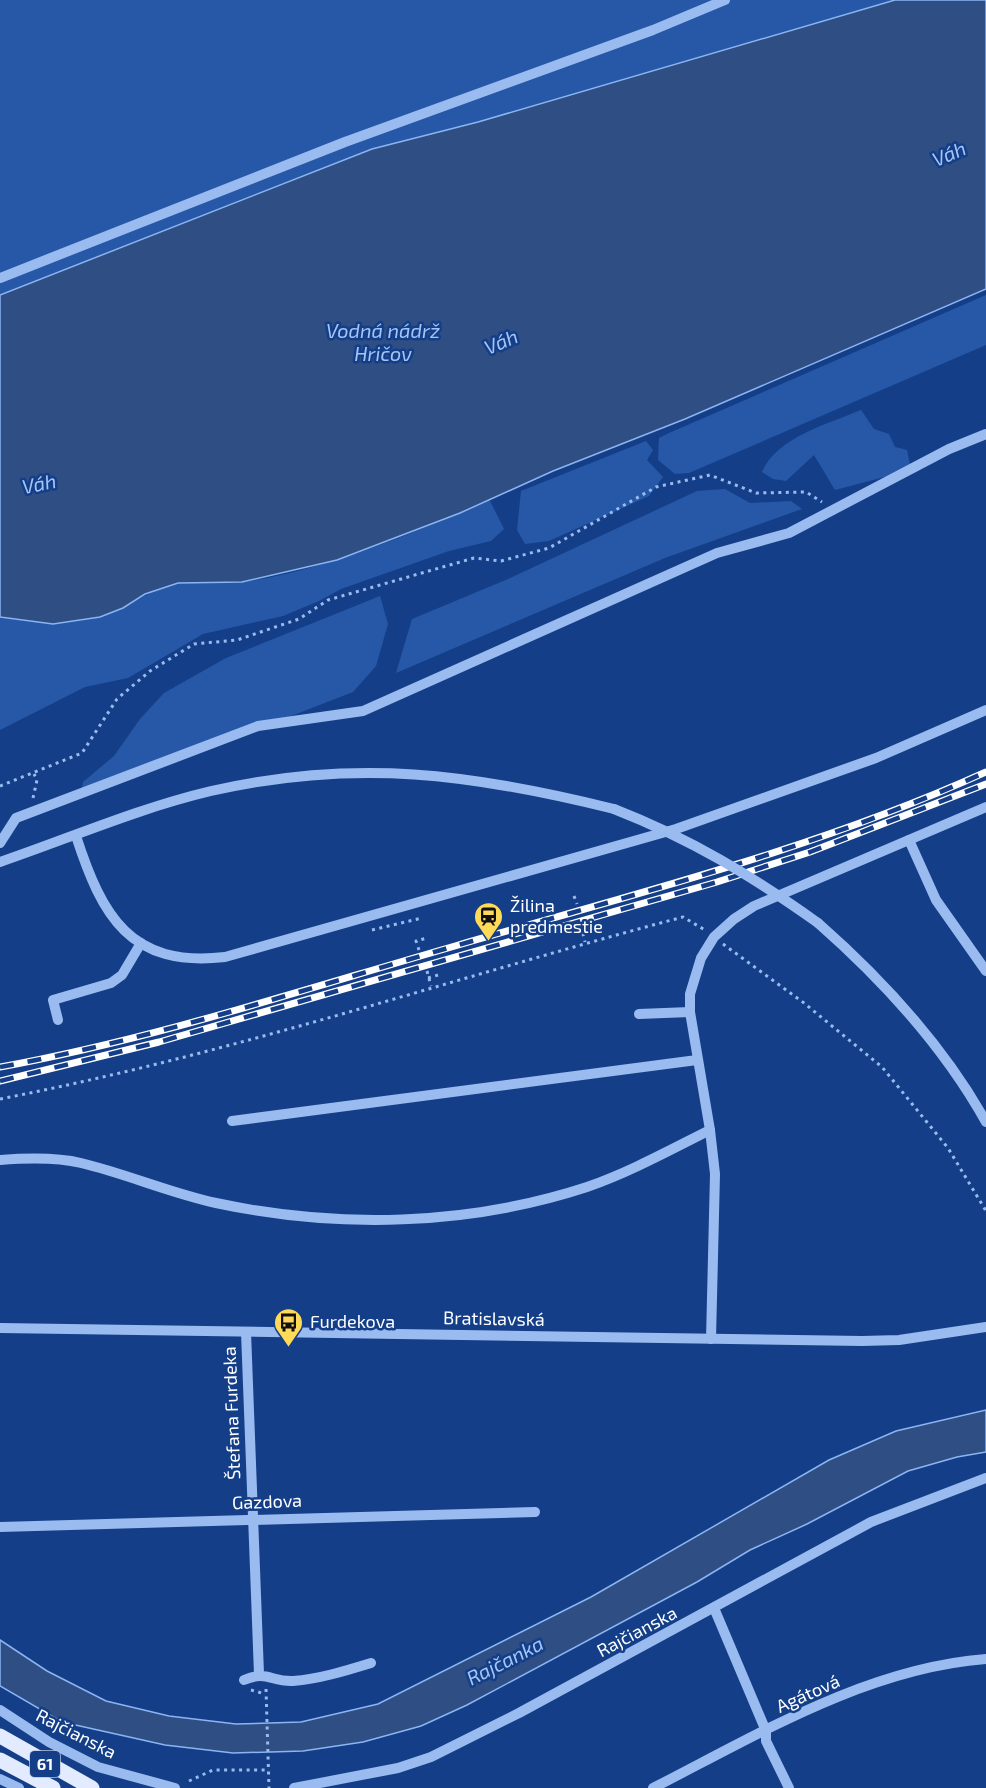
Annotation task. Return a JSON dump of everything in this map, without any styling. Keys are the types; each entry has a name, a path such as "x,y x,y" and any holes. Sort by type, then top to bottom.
{"main road":[{"name":"61","path":"0,1737 92,1788"},
{"name":"61","path":"0,1760 53,1788"}],"street":[{"path":"0,278 345,142 653,30 725,0"},
{"path":"0,843 15,818 258,726 363,711 717,553 789,533 949,449 986,434"},
{"path":"76,836 93,887 102,903 123,929 141,943 164,954 188,959 214,959 245,953 686,825 876,758 986,710"},
{"path":"0,862 209,792 302,775 350,772 453,776 544,792 614,809 701,847 771,890 818,923 882,982 911,1015 939,1049 986,1122"},
{"path":"711,1339 715,1174 690,1012 693,978 701,958 714,937 734,919 754,906 986,807"},
{"path":"909,840 936,900 986,971"},
{"path":"58,1020 53,1000 111,983 122,975 141,943"},
{"path":"639,1014 690,1012"},
{"path":"232,1121 697,1060"},
{"path":"0,1160 79,1163 214,1202 279,1215 378,1221 457,1216 531,1203 588,1186 637,1167 710,1130"},
{"name":"Bratislavská","path":"0,1328 899,1340 986,1327"},
{"name":"Štefana Furdeka","path":"246,1332 259,1674"},
{"name":"Rajčianska","path":"294,1788 398,1768 431,1757 519,1713 871,1522 986,1479"},
{"name":"Gazdova","path":"0,1527 535,1512"},
{"path":"714,1608 766,1731 766,1741 789,1788"},
{"name":"Agátová","path":"653,1788 766,1731 840,1697 903,1675 986,1659"},
{"path":"244,1680 259,1674 294,1681 371,1664"},
{"name":"Rajčianska","path":"0,1710 49,1742 98,1767 175,1788"},
{"path":"0,1779 19,1788"}],"path":[{"path":"0,786 82,753 117,699 150,671 194,645 237,640 299,619 328,600 474,558 501,561 549,548 657,487 710,475 756,493 806,492 836,509"},
{"path":"15,818 34,797 37,780 34,774"},
{"path":"574,896 577,904"},
{"path":"0,1099 170,1063 431,986 511,966 519,961 683,917 705,931"},
{"path":"365,929 378,930 422,918"},
{"path":"581,926 586,942"},
{"path":"419,950 417,941 428,938"},
{"path":"722,943 804,1003 882,1067 948,1148 986,1211"},
{"path":"427,971 431,986"},
{"path":"428,978 438,975"},
{"path":"266,1698 269,1788"},
{"path":"189,1782 213,1770 268,1768"}],"shaded area":[{"path":"0,0 895,0 478,122 372,149 0,295"},
{"path":"986,295 986,345 689,473 675,474 658,460 659,438"},
{"path":"861,410 874,429 889,434 895,447 907,450 911,470 835,490 814,455 786,481 773,479 762,472 769,460 791,441"},
{"path":"646,441 653,450 647,460 663,477 649,496 549,541 525,544 517,530 521,491"},
{"path":"725,489 750,503 791,501 802,509 665,558 396,673 412,619 508,579 697,491"},
{"path":"489,499 504,529 491,541 449,551 341,589 283,616 203,634 128,678 85,687 0,730 0,617 30,622 92,619 121,609 156,590 171,585 187,582 243,582 273,577 368,549 431,525"},
{"path":"380,596 388,624 376,666 353,692 80,798 83,782 114,756 140,719 164,693 226,658"}],"water":[{"name":"Vodná nádrž Hričov","path":"895,0 986,0 986,289 685,419 553,471 460,513 337,560 242,582 178,583 145,594 123,608 100,617 53,624 0,617 0,295 372,149 478,122"},
{"name":"Rajčanka","path":"986,1410 986,1452 957,1457 908,1471 807,1524 750,1550 697,1582 467,1705 421,1726 363,1742 303,1751 233,1753 165,1745 62,1722 0,1686 0,1640 47,1671 106,1701 169,1716 236,1724 301,1722 378,1704 591,1597 829,1460 896,1431"}],"railway":[{"path":"0,1067 58,1056 172,1028 724,868 856,824 986,772"},
{"path":"0,1081 159,1042 717,882 810,852 986,784"}],"place":[{"name":"Žilina predmestie","path":"489,942"},
{"name":"Furdekova","path":"289,1348"}],"water label":[{"name":"Váh","path":"949,154"},
{"name":"Váh","path":"501,342"},
{"name":"Váh","path":"39,484"}]}
